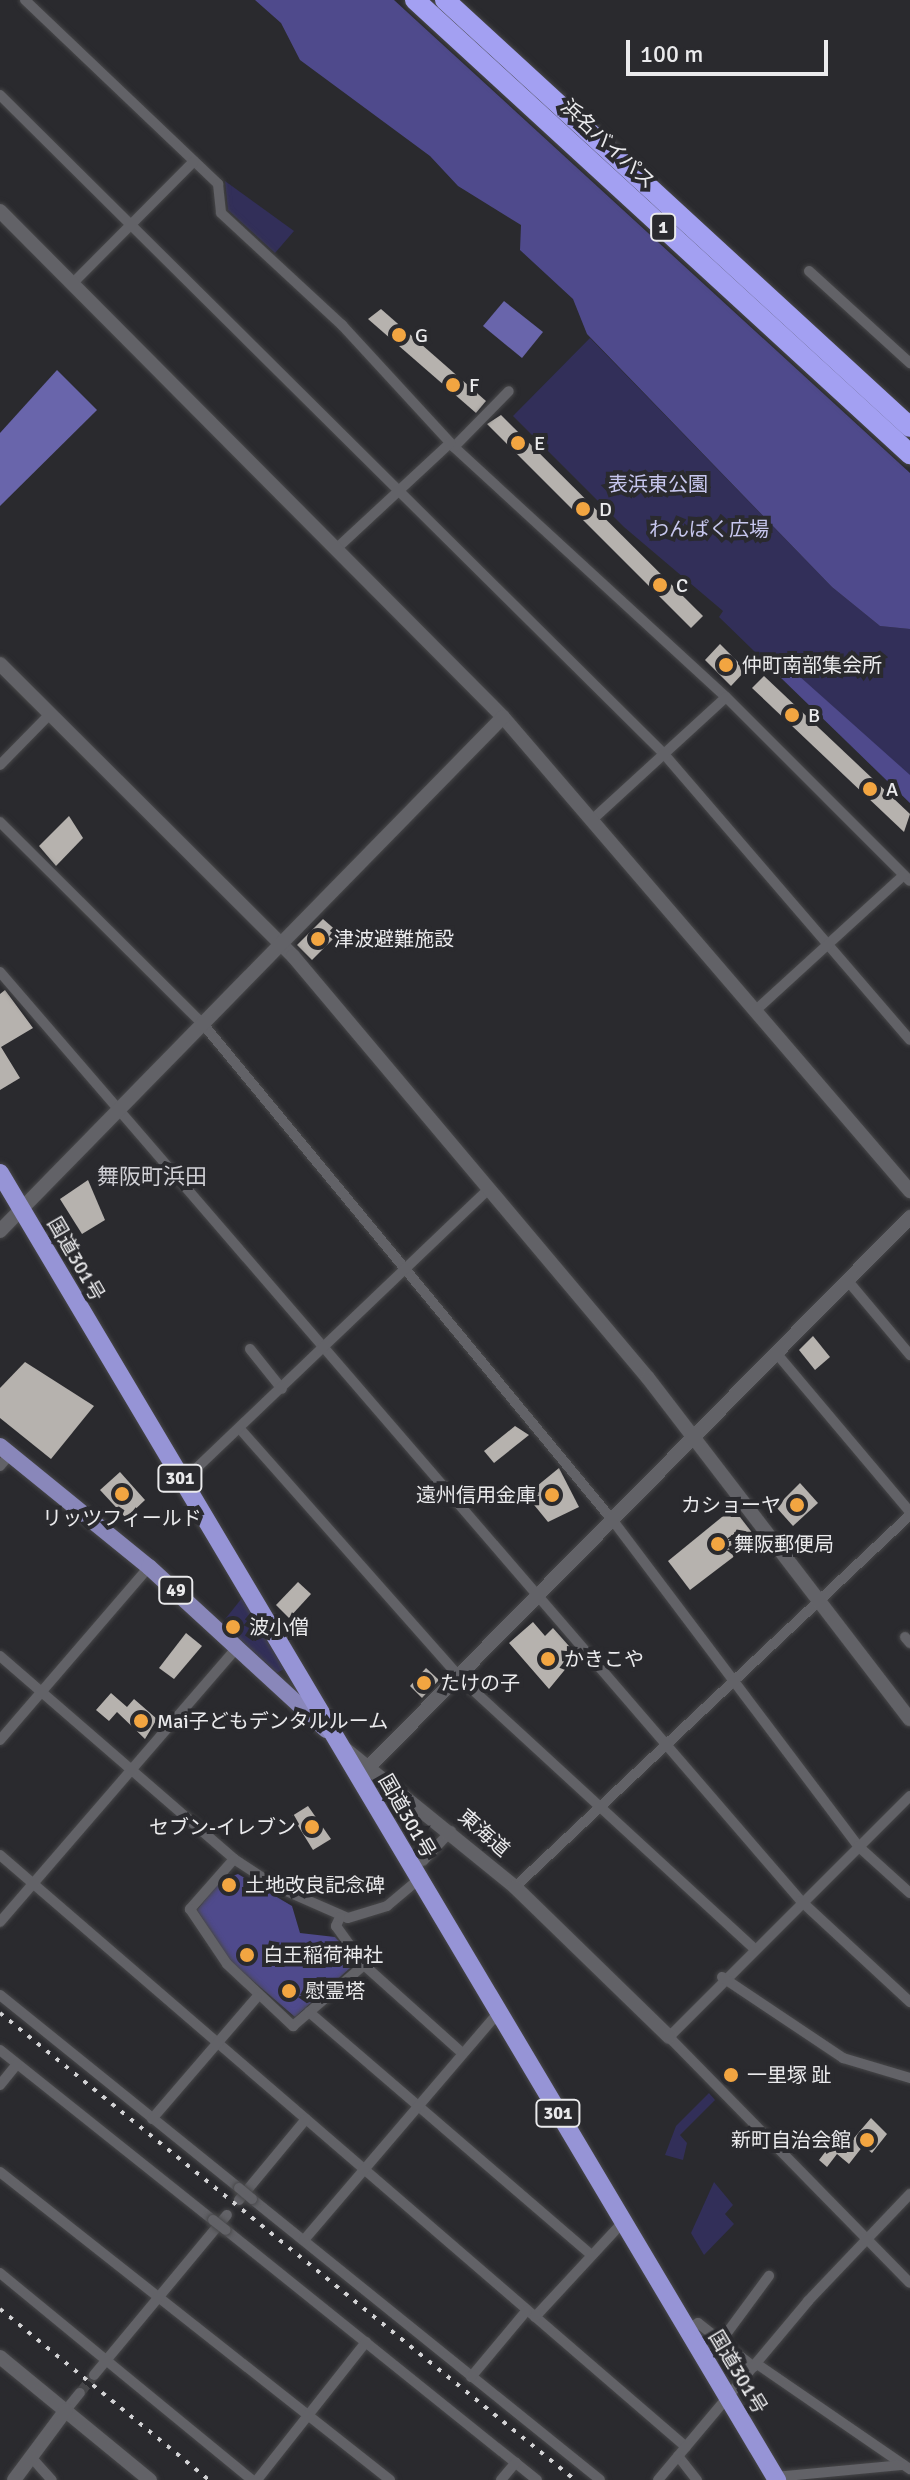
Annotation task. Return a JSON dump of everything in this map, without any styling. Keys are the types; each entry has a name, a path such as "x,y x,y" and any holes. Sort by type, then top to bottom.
{"highway":[{"name":"浜名バイパス","path":"415,0 910,454"},
{"name":"浜名バイパス","path":"445,0 910,427"},
{"name":"国道301号","path":"0,1173 341,1746 366,1773 498,2013 776,2478"}],"main road":[{"name":"49","path":"3,1456 149,1567 238,1646 341,1746"}],"street":[{"path":"25,0 218,184 221,213 342,325 452,445 726,697 907,878 756,1010"},
{"path":"0,95 133,223 395,494 664,754 910,1040"},
{"path":"72,284 194,161"},
{"path":"0,211 503,717 910,1191"},
{"path":"809,271 910,363"},
{"path":"336,549 509,391"},
{"path":"0,664 279,942 489,1189 695,1439 910,1719"},
{"path":"593,819 726,697"},
{"path":"0,765 50,714"},
{"path":"0,1231 279,942 503,717"},
{"path":"0,822 203,1024 614,1522 858,1846 910,1893"},
{"path":"0,972 537,1601 801,1901 910,2002"},
{"path":"182,1482 241,1430 489,1189"},
{"path":"366,1773 910,1217"},
{"path":"848,1281 910,1355"},
{"path":"250,1349 282,1389"},
{"path":"515,1887 910,1513 777,1354"},
{"path":"241,1430 461,1679 752,1947"},
{"path":"0,1740 149,1567"},
{"path":"0,1922 238,1646"},
{"path":"0,1656 234,1859 340,1917 387,1906 451,1831"},
{"name":"東海道","path":"366,1773 451,1831 515,1887 669,2037 862,2240 910,2283"},
{"path":"669,2037 752,1947 910,1796"},
{"path":"0,1855 686,2447"},
{"path":"234,1859 190,1909 257,1997 293,2026 364,1965"},
{"path":"340,1917 336,1926 364,1965 461,2052"},
{"path":"722,1977 843,2058 910,2078"},
{"path":"0,1995 239,2194 252,2199 304,2240 600,2480"},
{"path":"152,2119 257,1997"},
{"path":"309,2012 590,2254"},
{"path":"304,2240 461,2052 498,2013"},
{"path":"0,2050 537,2480"},
{"path":"0,2085 17,2064"},
{"path":"239,2194 306,2119"},
{"path":"0,2172 390,2480"},
{"path":"658,2480 862,2240 910,2194"},
{"path":"94,2375 227,2215"},
{"path":"471,2377 623,2222"},
{"path":"0,2273 255,2480 366,2342"},
{"path":"721,2341 769,2276"},
{"path":"687,2330 698,2323 906,2467"},
{"path":"0,2357 150,2480"},
{"path":"14,2480 80,2393"},
{"path":"678,2456 697,2480"},
{"path":"31,2457 52,2480"},
{"path":"501,2480 516,2462"},
{"path":"776,2478 906,2467"}],"green space":[{"path":"225,181 294,231 275,253 228,210"},
{"name":"表浜東公園","path":"590,338 832,587 880,626 910,629 910,803 719,617 723,611 624,527 513,416"},
{"path":"242,1598 284,1669 277,1673 222,1623"},
{"path":"709,2093 715,2100 680,2135 687,2143 683,2160 665,2155 676,2126"},
{"path":"714,2182 733,2205 725,2214 734,2224 704,2255 691,2233"}],"shaded area":[{"path":"255,0 394,0 910,473 910,629 880,626 832,587 587,334 573,299 520,250 521,225 458,186 430,156 300,60 281,23"},
{"path":"504,301 543,332 522,358 483,326"},
{"path":"57,370 97,410 0,506 0,433"},
{"path":"789,667 910,775 910,803 779,676"},
{"path":"238,1874 292,1906 300,1933 335,1937 358,1961 295,2017 230,1961 197,1910 221,1880"}],"building":[{"path":"381,309 486,401 476,413 368,319"},
{"path":"501,415 703,616 691,628 487,424"},
{"name":"仲町南部集会所","path":"720,644 746,670 731,686 705,660"},
{"path":"764,676 910,814 904,832 752,688"},
{"path":"69,816 83,838 56,866 39,846"},
{"name":"津波避難施設","path":"323,919 339,933 312,960 297,945"},
{"path":"5,990 33,1028 1,1047 20,1078 0,1090 0,994"},
{"path":"88,1180 105,1220 82,1234 60,1199"},
{"path":"813,1336 830,1357 815,1370 799,1350"},
{"path":"25,1362 94,1406 51,1459 0,1418 0,1388"},
{"path":"515,1426 529,1435 494,1463 484,1451"},
{"name":"遠州信用金庫","path":"559,1468 579,1507 548,1522 526,1495"},
{"name":"リッツフィールド","path":"120,1472 145,1500 126,1518 100,1490"},
{"name":"カショーヤ","path":"800,1483 818,1503 793,1526 776,1507"},
{"name":"舞阪郵便局","path":"733,1508 757,1539 690,1590 668,1561"},
{"path":"298,1582 311,1594 289,1618 276,1605"},
{"name":"かきこや","path":"533,1622 545,1636 553,1628 577,1655 549,1689 509,1643"},
{"path":"186,1633 202,1646 174,1679 159,1668"},
{"name":"たけの子","path":"426,1668 439,1680 422,1698 410,1686"},
{"path":"111,1693 127,1707 134,1699 157,1719 145,1739 117,1712 109,1721 96,1710"},
{"name":"セブン-イレブン","path":"308,1806 331,1839 313,1850 292,1816"},
{"path":"871,2118 887,2134 872,2153 863,2146 849,2164 837,2154 827,2167 819,2160 843,2129 854,2138"},
{"path":"709,2342 742,2368 733,2378 727,2373"}],"tunnel":[{"path":"80,2393 94,2375"}],"railway":[{"path":"0,2013 575,2480"},
{"path":"0,2309 209,2480"}],"place":[{"name":"G","path":"399,335"},
{"name":"F","path":"453,385"},
{"name":"E","path":"518,443"},
{"name":"D","path":"583,509"},
{"name":"C","path":"660,585"},
{"name":"仲町南部集会所","path":"726,665"},
{"name":"B","path":"792,715"},
{"name":"A","path":"870,789"},
{"name":"津波避難施設","path":"318,939"},
{"name":"リッツフィールド","path":"122,1494"},
{"name":"遠州信用金庫","path":"552,1495"},
{"name":"カショーヤ","path":"797,1505"},
{"name":"舞阪郵便局","path":"718,1544"},
{"name":"波小僧","path":"233,1627"},
{"name":"かきこや","path":"548,1659"},
{"name":"たけの子","path":"424,1683"},
{"name":"Mai子どもデンタルルーム","path":"141,1721"},
{"name":"セブン-イレブン","path":"312,1827"},
{"name":"土地改良記念碑","path":"229,1885"},
{"name":"白王稲荷神社","path":"247,1955"},
{"name":"慰霊塔","path":"289,1991"},
{"name":"一里塚 趾","path":"731,2075"},
{"name":"新町自治会館","path":"867,2140"}],"district":[{"name":"舞阪町浜田","path":"152,1177"}],"park label":[{"name":"わんぱく広場","path":"709,529"}]}
